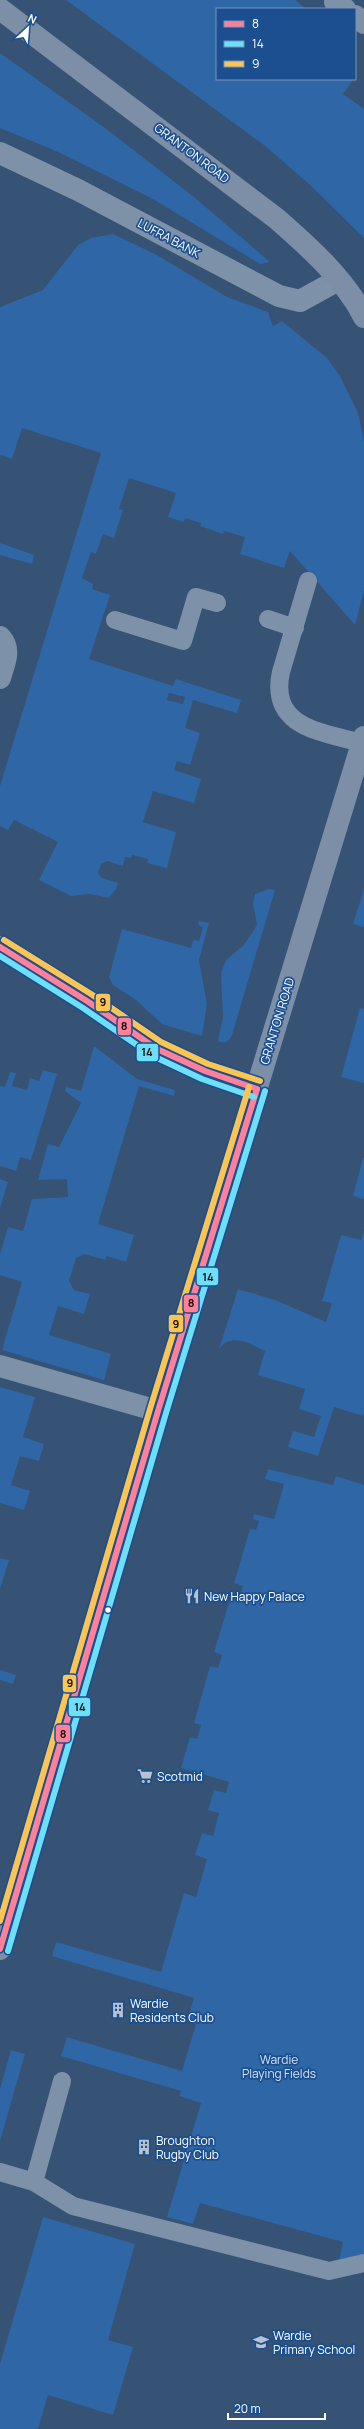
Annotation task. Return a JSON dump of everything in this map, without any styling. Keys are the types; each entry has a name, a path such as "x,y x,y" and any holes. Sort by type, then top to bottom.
{"main road":[{"name":"GRANTON ROAD","path":"0,9 255,201 306,245 338,280 364,317"},
{"name":"GRANTON ROAD","path":"0,1949 158,1411 363,740"}],"street":[{"path":"336,0 335,2 344,8"},
{"path":"356,17 364,23"},
{"name":"LUFRA BANK","path":"0,153 71,187 279,296 300,301 338,280"},
{"path":"0,637 5,643 8,652 0,678"},
{"path":"0,947 158,1049 205,1071 257,1089"},
{"path":"0,1366 158,1411"}],"lane":[{"path":"308,581 278,684 279,697 285,708 303,727 363,740"},
{"path":"115,620 183,641 196,597 218,603"},
{"path":"268,619 295,628"},
{"path":"34,2182 62,2081"},
{"path":"0,2172 34,2182 73,2206 329,2270 364,2263"}],"green space":[{"path":"66,0 295,0 304,7 216,8 216,80 353,80 343,94 364,109 364,238 309,184 264,145"},
{"path":"0,53 105,128 194,197 270,262 260,264 153,199 58,152 0,128"},
{"path":"113,234 155,254 227,297 268,312 273,326 282,321 327,358 340,376 358,413 364,441 364,590 355,625 290,551 284,568 240,554 245,537 224,531 223,534 200,526 201,523 185,518 184,522 168,517 176,493 129,478 119,509 123,510 114,538 103,534 96,554 91,552 82,578 93,584 92,589 110,595 89,659 173,686 176,679 241,700 237,713 193,700 185,728 200,733 190,765 177,761 174,770 201,779 194,803 153,791 143,822 176,832 167,868 147,863 148,859 132,855 131,858 125,857 123,866 107,861 101,864 98,873 102,878 118,883 116,889 109,898 90,894 71,896 39,880 58,842 14,820 8,830 0,826 0,786 101,453 22,428 12,459 1,455 0,457 0,307 43,290 78,245 91,238","holes":["169,693 185,697 183,704 167,700"]},
{"path":"0,543 34,555 32,564 0,555"},
{"path":"269,889 275,890 232,1035 226,1042 220,1042 218,1041 223,1016 221,973 226,960 244,945 257,925 253,904 255,894"},
{"path":"364,889 364,927 353,924"},
{"path":"199,921 209,923 199,960 207,1004 202,1036 162,1024 136,1000 113,985 109,977 122,929 191,948 193,940 199,941 203,927 198,925"},
{"path":"360,1008 364,1009 364,1083 341,1077"},
{"path":"94,1046 137,1079 175,1090 174,1096 139,1086 98,1224 134,1235 126,1262 107,1256 105,1260 84,1254 76,1258 69,1281 74,1290 90,1294 84,1314 58,1306 49,1335 111,1354 104,1380 2,1350 22,1282 0,1275 0,1254 8,1227 23,1231 32,1199 68,1197 67,1179 38,1180 48,1144 59,1147 81,1103 65,1091 66,1087 81,1091"},
{"path":"43,1070 57,1074 31,1160 20,1157 16,1171 0,1166 0,1086 5,1087 10,1072 16,1073 12,1086 27,1090 30,1078 39,1081"},
{"path":"364,1158 364,1199 353,1196"},
{"path":"0,1179 8,1182 0,1208"},
{"path":"364,1230 364,1412 363,1416 334,1407 318,1456 288,1447 293,1431 314,1437 321,1416 299,1409 305,1389 258,1375 265,1351 253,1345 235,1340 224,1344 219,1349 238,1289 275,1300 326,1322 332,1303 322,1301 341,1235 361,1240"},
{"path":"0,1387 35,1397 23,1437 44,1444 39,1461 20,1456 11,1485 30,1491 24,1510 0,1503"},
{"name":"Wardie Playing Fields","path":"268,1469 333,1485 336,1476 364,1485 364,2266 337,2270 343,2242 200,2203 193,2224 167,2217 201,2103 179,2096 181,2091 61,2056 67,2037 182,2071 196,2024 187,2021 194,1998 52,1956 56,1942 161,1972 184,1893 196,1897 207,1859 195,1855 202,1833 213,1836 219,1813 208,1810 214,1790 226,1793 229,1782 181,1768 190,1737 197,1739 201,1725 194,1723 210,1666 218,1668 222,1655 214,1652 230,1599 238,1602 243,1586 234,1583 250,1529 256,1530 259,1521 253,1519 254,1514 274,1519 284,1484 265,1479"},
{"path":"0,1558 9,1560 0,1589"},
{"path":"0,1670 16,1675 13,1684 0,1680"},
{"path":"11,2050 25,2054 0,2141 0,2089"},
{"path":"43,2217 135,2244 108,2340 133,2347 113,2415 48,2395 38,2429 0,2429 0,2364"}],"transit line":[{"name":"9","path":"4,940 91,994 161,1042 208,1064 260,1081"},
{"name":"8","path":"0,947 87,1001 157,1049 205,1071 257,1089"},
{"name":"14","path":"0,956 83,1008 153,1056 202,1079 254,1097"},
{"name":"9","path":"0,1921 150,1409 249,1087"},
{"name":"8","path":"0,1949 158,1411 257,1089"},
{"name":"14","path":"8,1951 166,1413 265,1091"}],"place":[{"name":"New Happy Palace","path":"192,1596"},
{"name":"Scotmid","path":"145,1776"},
{"name":"Wardie Residents Club","path":"118,2010"},
{"name":"Broughton Rugby Club","path":"144,2147"},
{"name":"Wardie Primary School","path":"261,2342"}]}
